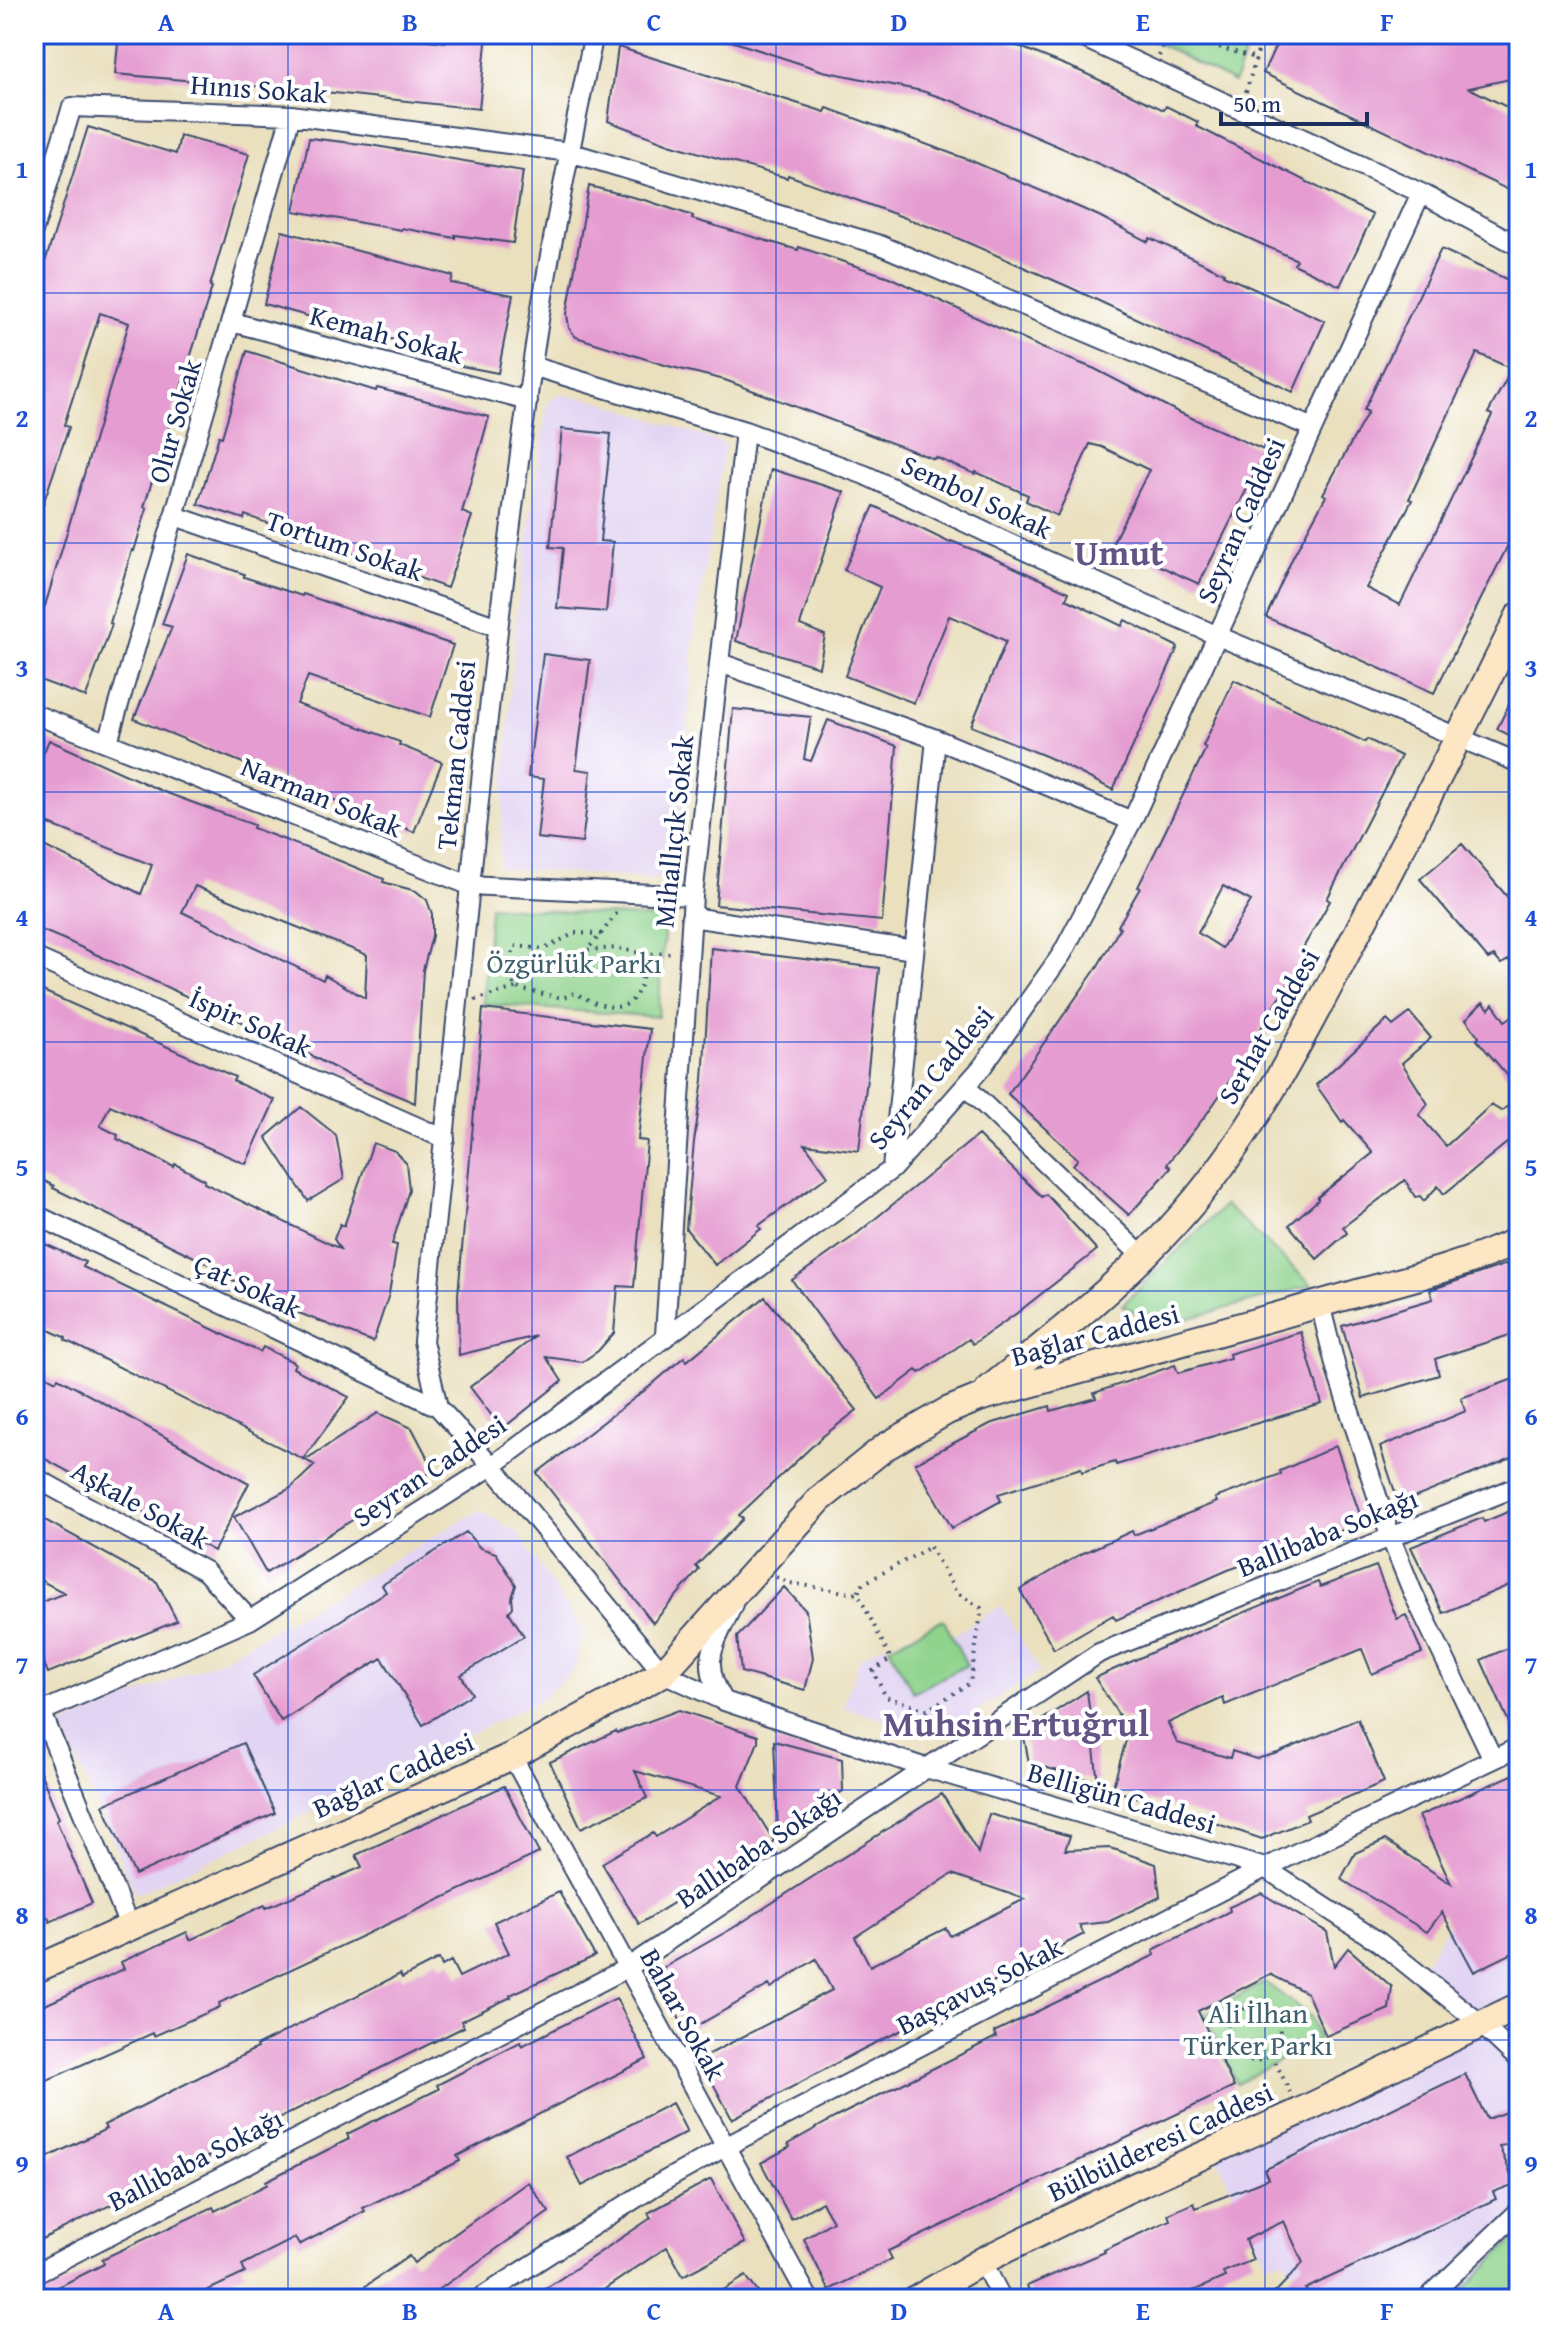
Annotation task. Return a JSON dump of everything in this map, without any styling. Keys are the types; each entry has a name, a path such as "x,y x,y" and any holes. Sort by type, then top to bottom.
{"main road":[{"name":"Serhat Caddesi","path":"979,1398 1075,1320 1144,1258 1228,1158 1279,1081 1460,739 1519,616"},
{"name":"Bağlar Caddesi","path":"34,1970 512,1756 663,1673 820,1499 885,1447 947,1411 979,1398 1492,1253 1519,1240"},
{"name":"Bülbülderesi Caddesi","path":"917,2299 982,2261 1122,2192 1299,2112 1519,2006"}],"street":[{"name":"Tekman Caddesi","path":"594,34 569,152 532,366 469,885 460,1005 423,1341 438,1407 492,1466 663,1673"},
{"path":"1075,34 1421,193 1519,246"},
{"name":"Hınıs Sokak","path":"34,229 72,107 291,115 569,152 880,245 1313,428"},
{"name":"Olur Sokak","path":"108,742 291,115"},
{"name":"Seyran Caddesi","path":"38,1714 250,1620 492,1466 892,1169 982,1067 1062,954 1132,821 1421,193"},
{"name":"Kemah Sokak","path":"232,322 528,401"},
{"name":"Sembol Sokak","path":"532,366 745,431 865,475 1030,553 1218,636 1519,763"},
{"name":"Mihallıçık Sokak","path":"665,1335 691,917 745,431"},
{"name":"Tortum Sokak","path":"175,516 498,627"},
{"path":"720,663 936,739 1132,821"},
{"name":"Narman Sokak","path":"34,714 469,885 693,896"},
{"path":"892,1169 936,739"},
{"path":"691,917 914,950"},
{"name":"İspir Sokak","path":"34,957 445,1139"},
{"path":"965,1086 1144,1258"},
{"name":"Çat Sokak","path":"34,1214 438,1407"},
{"path":"1320,1304 1337,1372 1390,1536 1413,1593 1493,1759"},
{"name":"Aşkale Sokak","path":"34,1477 205,1571 250,1620"},
{"name":"Ballıbaba Sokağı","path":"34,2274 627,1968 1099,1653 1519,1486"},
{"name":"Bağlar Caddesi","path":"724,1701 711,1677 711,1656 749,1577"},
{"name":"Belligün Caddesi","path":"663,1673 724,1701 926,1768 1265,1868 1379,1942 1481,2024 1519,2060"},
{"path":"38,1714 129,1926"},
{"name":"Başçavuş Sokak","path":"479,2299 655,2186 725,2147 1265,1868 1519,1747"},
{"name":"Bahar Sokak","path":"512,1756 809,2299"},
{"path":"1427,2299 1519,2211"},
{"path":"982,2261 1002,2299"}],"path":[{"path":"1173,34 1256,58"},
{"path":"1240,109 1263,34"},
{"path":"460,1005 515,988 533,970 566,969 575,964 633,893"},
{"path":"511,976 544,949 575,933 601,934"},
{"path":"515,988 510,958 515,946 544,949"},
{"path":"587,950 618,948 645,954 689,952"},
{"path":"515,988 562,998 575,993 609,1007 621,1006 633,1001 644,981 645,954"},
{"path":"930,1547 956,1592 981,1608 970,1683 927,1710 886,1697 873,1671 890,1659 889,1655 858,1594 861,1585 930,1547"},
{"path":"749,1577 858,1594"},
{"path":"1257,2007 1269,2011 1281,2032 1279,2045 1272,2055 1261,2061 1249,2062 1237,2057 1229,2048 1225,2036 1227,2024 1234,2014 1245,2008 1257,2007"},
{"path":"1272,2055 1299,2112"},
{"path":"1514,2299 1519,2289"}],"shaded area":[{"path":"560,395 593,399 725,444 694,635 677,881 499,868 515,623 548,402"},
{"path":"480,1510 518,1533 583,1631 575,1669 543,1698 359,1790 136,1894 62,1726 222,1659"},
{"path":"1001,1606 1040,1671 936,1737 843,1707 860,1658 884,1644 900,1668"},
{"path":"1519,1868 1519,2299 1323,2299 1281,2259 1267,2263 1213,2150 1480,2024 1417,1973 1455,1916"}],"green space":[{"path":"1140,34 1252,34 1234,83"},
{"name":"Özgürlük Parkı","path":"490,906 665,919 658,1017 483,1004"},
{"path":"1225,1205 1312,1285 1160,1326 1122,1305"},
{"path":"943,1619 967,1665 913,1692 889,1647"},
{"name":"Ali İlhan Türker Parkı","path":"1265,1982 1310,2016 1318,2039 1237,2084 1204,2014"},
{"path":"1519,2234 1519,2299 1460,2299 1457,2296"}],"building":[{"path":"119,34 373,34 445,42 445,34 487,34 479,109 115,74"},
{"path":"720,34 980,34 991,39 993,36 1080,71 1164,110 1166,106 1198,122 1196,126 1373,215 1340,286 1294,264 1297,260 1215,223 1122,174 955,102 922,91 823,71 719,37"},
{"path":"1281,34 1519,34 1519,77 1469,88 1519,113 1519,195 1263,73"},
{"path":"618,47 825,112 827,108 972,161 1099,216 1148,242 1150,238 1325,321 1293,392 941,231 788,175 787,178 669,144 608,121"},
{"path":"88,127 176,154 180,136 249,154 212,287 144,507 147,508 86,697 34,678 34,601 45,606 129,323 100,313 64,425 69,427 38,519 34,518 34,297"},
{"path":"309,138 523,171 513,243 455,235 455,238 294,211"},
{"path":"589,186 648,201 693,216 692,219 798,250 799,247 889,277 1042,348 1095,369 1176,411 1266,451 1199,584 1112,544 1149,470 1102,447 1090,444 1057,516 1026,501 1028,495 976,472 725,380 576,337 569,328 567,314"},
{"path":"282,231 453,276 451,283 513,295 498,373 451,364 452,356 264,304"},
{"path":"1441,249 1519,285 1519,523 1434,693 1266,617 1293,557 1326,496 1323,494 1368,412 1364,410","holes":["1477,353 1512,369 1488,413 1492,415 1400,605 1366,588 1412,500 1409,499"]},
{"path":"247,351 376,391 377,388 489,417 462,512 472,516 447,588 245,515 244,519 198,504 219,436 222,437"},
{"path":"562,429 611,434 600,541 613,542 606,612 557,608 563,548 550,547"},
{"path":"771,469 844,492 800,625 825,635 819,667 736,641"},
{"path":"874,506 950,543 984,554 1069,592 1066,599 1122,626 1125,620 1178,647 1113,790 1048,757 971,726 1006,641 967,623 949,616 914,703 845,676 880,587 844,570"},
{"path":"188,554 244,574 244,577 453,645 430,717 308,676 297,704 400,742 399,745 442,762 414,832 134,719 172,627 162,624"},
{"path":"543,654 590,660 576,769 591,771 582,843 537,838 544,779 528,777"},
{"path":"1234,680 1401,756 1327,899 1330,901 1300,953 1306,956 1255,1038 1258,1040 1206,1115 1167,1164 1171,1168 1129,1215 1073,1165 1078,1159 1008,1094 1096,969 1120,928 1118,926 1140,888 1206,748 1203,746","holes":["1223,886 1251,901 1222,948 1198,933"]},
{"path":"1519,684 1519,740 1497,729"},
{"path":"733,709 811,717 804,759 811,761 828,720 897,746 882,921 716,905"},
{"path":"49,740 164,792 254,825 253,828 384,879 383,882 416,891 427,900 432,914 432,936 423,970 415,1103 346,1074 285,1042 34,927 34,841 141,894 152,865 34,818 34,775","holes":["195,886 367,955 365,998 325,975 323,980 182,912"]},
{"path":"1462,844 1510,900 1519,892 1519,954 1501,964 1494,956 1488,959 1420,879"},
{"path":"711,948 879,968 859,1151 805,1144 828,1176 758,1226 761,1229 715,1265 686,1229 703,1080"},
{"path":"34,987 235,1077 233,1081 275,1100 246,1164 110,1105 100,1126 118,1135 117,1139 174,1167 175,1164 205,1180 204,1183 340,1249 334,1239 340,1224 344,1226 373,1143 395,1151 406,1163 409,1190 392,1244 397,1245 389,1294 373,1342 299,1313 225,1276 227,1273 34,1176"},
{"path":"1483,1002 1489,1009 1493,1004 1505,1021 1519,1012 1519,1089 1477,1040 1479,1037 1466,1019"},
{"path":"483,1009 650,1029 638,1140 647,1141 634,1287 618,1286 614,1333 598,1351 582,1362 546,1357 562,1381 502,1429 470,1387 536,1336 459,1355 458,1295"},
{"path":"1410,1013 1431,1038 1402,1063 1428,1104 1419,1115 1446,1146 1491,1105 1501,1111 1519,1098 1519,1133 1444,1194 1438,1186 1424,1201 1420,1196 1415,1197 1405,1180 1343,1227 1347,1233 1317,1259 1289,1225 1373,1153 1344,1120 1342,1122 1316,1085 1387,1020 1393,1026"},
{"path":"301,1107 336,1135 344,1179 308,1201 266,1137"},
{"path":"978,1135 1042,1197 1046,1194 1097,1250 973,1344 969,1339 920,1373 917,1370 879,1399 792,1280 854,1236"},
{"path":"34,1239 85,1262 83,1267 260,1352 263,1347 295,1363 293,1368 349,1397 303,1459 65,1340 34,1323"},
{"path":"1519,1260 1519,1332 1435,1359 1439,1375 1363,1398 1342,1326 1433,1299 1430,1290"},
{"path":"765,1297 857,1410 822,1437 739,1515 743,1519 696,1566 699,1570 653,1623 537,1473 684,1357 687,1361"},
{"path":"1301,1332 1322,1404 1116,1465 1115,1462 1082,1472 1081,1468 998,1494 1001,1501 952,1528 915,1463 990,1424 1050,1406 1051,1411 1096,1398 1094,1393 1175,1365 1178,1373"},
{"path":"34,1369 56,1381 58,1378 249,1483 214,1551 34,1453"},
{"path":"1519,1377 1519,1455 1399,1504 1380,1447 1466,1411 1461,1398"},
{"path":"378,1413 412,1428 434,1470 266,1573 234,1517 291,1488 315,1465 305,1460"},
{"path":"1336,1446 1363,1523 1228,1570 1116,1620 1113,1615 1054,1649 1020,1590 1081,1554 1132,1531 1134,1535 1217,1502 1215,1498 1281,1474 1280,1471"},
{"path":"1519,1507 1519,1581 1443,1613 1411,1547 1482,1518 1484,1522"},
{"path":"34,1514 157,1582 177,1621 48,1673 34,1638 34,1605 65,1593 34,1577"},
{"path":"466,1532 480,1548 496,1553 516,1585 513,1607 509,1612 524,1636 461,1675 472,1694 423,1725 382,1658 281,1721 253,1675 386,1592 382,1585"},
{"path":"1376,1566 1397,1619 1406,1615 1422,1653 1372,1674 1362,1649 1225,1705 1223,1698 1168,1723 1177,1743 1230,1758 1232,1751 1256,1759 1278,1753 1358,1719 1384,1782 1306,1815 1308,1820 1262,1839 1209,1821 1210,1818 1112,1790 1132,1719 1120,1717 1095,1678 1318,1582 1320,1587"},
{"path":"784,1587 806,1611 813,1658 805,1690 741,1672 737,1637"},
{"path":"1519,1643 1519,1735 1515,1736 1481,1660"},
{"path":"1087,1691 1098,1782 1029,1763 1023,1732"},
{"path":"679,1710 758,1736 740,1786 774,1841 639,1924 602,1863 653,1833 656,1837 721,1796 635,1771 647,1798 581,1828 550,1762 616,1731"},
{"path":"774,1741 842,1759 843,1791 778,1832"},
{"path":"243,1743 275,1813 135,1875 103,1805"},
{"path":"34,1757 59,1818 56,1820 92,1903 50,1922 48,1917 34,1923"},
{"path":"1519,1772 1519,1950 1474,1972 1442,1912 1427,1932 1341,1879 1355,1853 1385,1840 1451,1884 1419,1816"},
{"path":"504,1786 539,1853 219,2003 220,2007 34,2086 34,2010 124,1969 121,1962 187,1932 190,1940 265,1905 266,1908 362,1867 356,1855"},
{"path":"942,1794 978,1853 989,1814 1070,1836 1065,1850 1111,1848 1156,1864 1160,1897 1108,1922 1079,1925 1084,1934 977,1990 978,1993 863,2049 732,2119 700,2059 832,1990 816,1959 771,1988 769,1985 686,2032 656,1972 733,1928","holes":["952,1874 1025,1899 950,1936 946,1928 870,1966 855,1937"]},
{"path":"559,1892 595,1956 510,1995 461,2021 464,2027 34,2243 34,2164 106,2129 104,2125 256,2046 400,1974 402,1978 439,1959 442,1966 451,1961 459,1977 509,1953 494,1922"},
{"path":"1261,1893 1327,1932 1334,1966 1348,1948 1392,1987 1389,2009 1326,2036 1307,1993 1270,1974 1198,2011 1234,2087 888,2251 892,2259 829,2290 804,2239 833,2221 822,2202 791,2219 761,2163 836,2117 996,2037 994,2032 1155,1955 1153,1950 1230,1911 1229,1907"},
{"path":"616,1998 647,2059 457,2156 460,2161 363,2208 365,2211 299,2245 295,2238 242,2265 245,2273 189,2299 34,2299 104,2264 102,2259 213,2207 215,2211 268,2184 266,2181 349,2139 347,2134 439,2089 437,2085"},
{"path":"1465,2074 1487,2119 1506,2112 1519,2120 1519,2143 1499,2146 1515,2184 1493,2192 1496,2199 1305,2289 1316,2299 1269,2299 1303,2263 1284,2221 1245,2240 1253,2260 1223,2272 1225,2277 1175,2299 1033,2299 1027,2286 1170,2220 1168,2214 1194,2203 1196,2208 1268,2179 1264,2170"},
{"path":"672,2103 687,2132 582,2186 567,2157"},
{"path":"711,2179 745,2243 683,2276 667,2247 590,2299 530,2299 651,2218 648,2213"},
{"path":"528,2182 549,2212 434,2293 439,2299 347,2299 409,2256 414,2263"},
{"path":"746,2276 763,2299 709,2299"}],"district":[{"name":"Umut","path":"1119,551"},
{"name":"Muhsin Ertuğrul","path":"1016,1722"}]}
